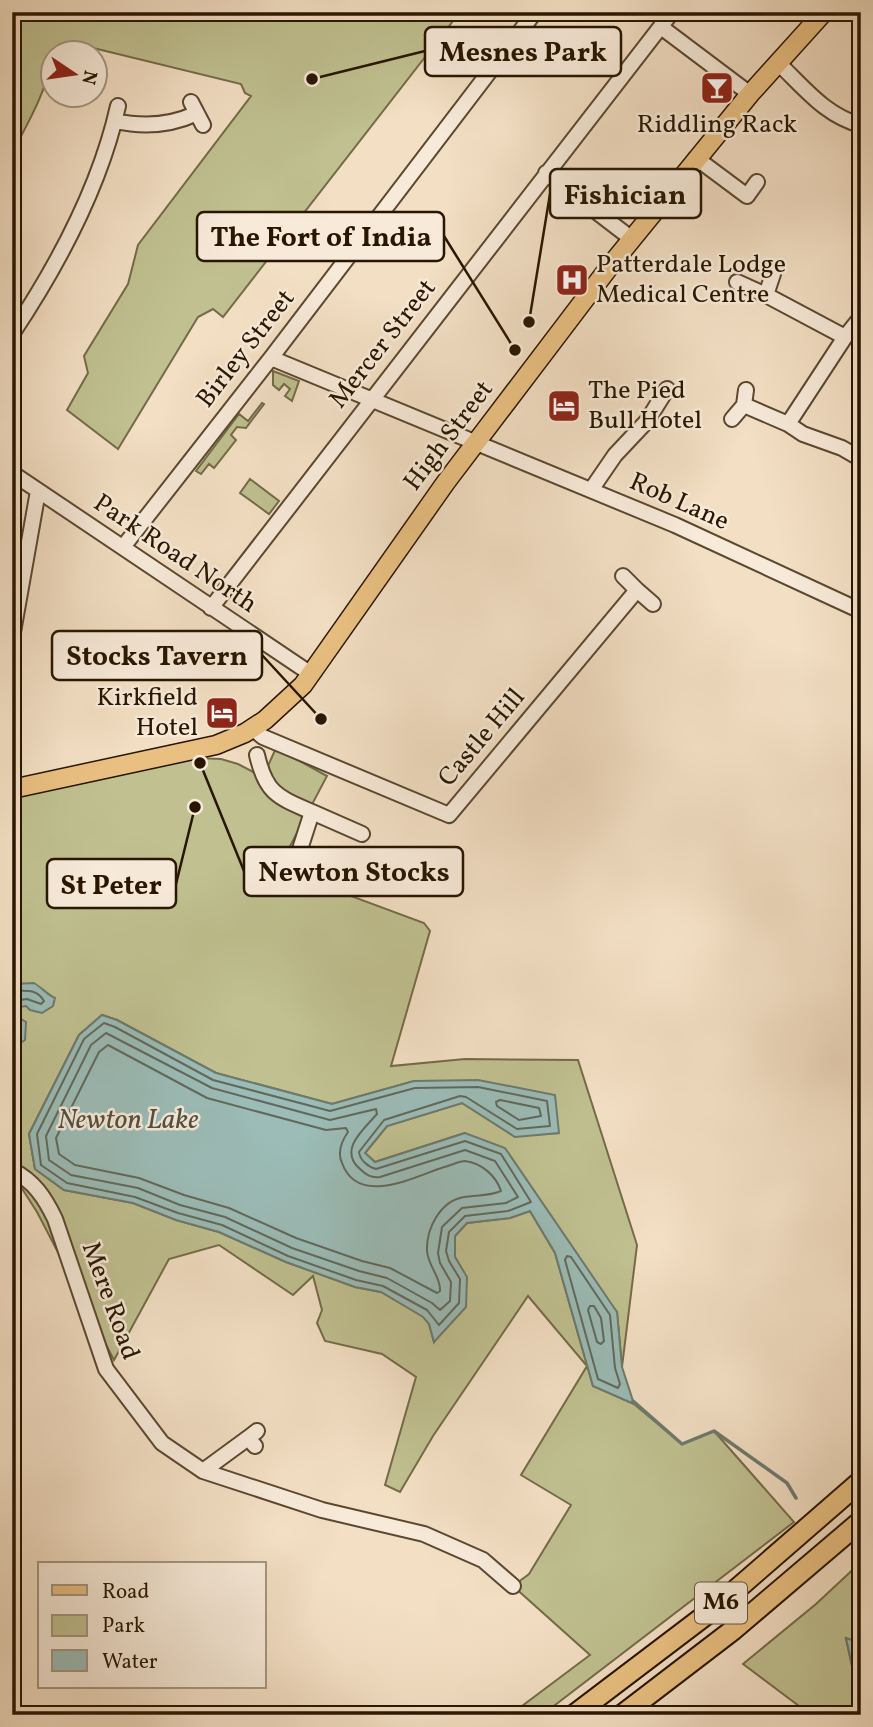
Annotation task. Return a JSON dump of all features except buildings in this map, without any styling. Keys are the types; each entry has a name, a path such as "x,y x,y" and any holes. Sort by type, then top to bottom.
{"highway":[{"name":"M6","path":"574,1715 715,1608 861,1481"},
{"name":"M6","path":"622,1715 733,1630 861,1521"}],"main road":[{"name":"High Street","path":"12,789 216,745 258,733 311,674 476,442 632,239 777,62 824,12"}],"street":[{"name":"Birley Street","path":"122,547 271,358 535,12"},
{"name":"Mercer Street","path":"211,608 672,12"},
{"path":"661,27 750,94"},
{"path":"777,62 828,111 839,118 861,125"},
{"path":"12,334 64,247 92,187 107,150 118,106"},
{"path":"115,121 146,126 196,114"},
{"path":"696,158 752,201 757,182"},
{"path":"546,173 632,239"},
{"path":"766,295 773,274"},
{"path":"737,282 748,289 855,328 788,424"},
{"name":"Rob Lane","path":"271,358 675,526 861,611"},
{"path":"591,490 615,455 647,421 667,389"},
{"path":"732,419 745,398 803,434 842,448 861,459"},
{"name":"Park Road North","path":"12,473 311,674"},
{"path":"12,638 38,491"},
{"path":"623,576 653,604"},
{"name":"Castle Hill","path":"258,733 449,815 637,590"},
{"path":"252,771 257,755 258,733"},
{"path":"257,755 267,782 279,798 362,834"},
{"path":"301,846 312,812"},
{"name":"Mere Road","path":"12,1170 22,1175 44,1196 55,1219 106,1369 162,1443 203,1471 322,1510 424,1534 483,1560 513,1586"},
{"path":"203,1471 254,1438"}],"green space":[{"path":"12,12 460,12 223,317 213,309 198,317 118,449 67,410 88,373 84,356 128,284 138,245 251,96 245,93 241,84 108,52 108,38 38,38 38,101 12,153"},
{"path":"273,371 299,381 292,401 285,396 290,389 284,384 279,390 273,385"},
{"path":"262,403 264,404 246,428 237,427 231,435 236,440 214,468 209,464 201,474 196,471 239,414 248,421"},
{"path":"250,479 279,501 269,514 240,493"},
{"path":"276,748 327,776 278,869 424,923 430,931 391,1066 465,1059 578,1060 637,1245 622,1367 617,1312 465,1133 375,1162 365,1153 387,1126 462,1103 515,1136 559,1133 414,1081 332,1104 216,1073 117,1020 102,1015 79,1035 29,1134 35,1169 64,1190 133,1203 176,1220 219,1232 286,1262 355,1287 381,1292 424,1316 434,1342 467,1278 455,1257 455,1236 467,1223 510,1218 530,1211 555,1253 593,1386 634,1404 682,1444 714,1431 794,1522 542,1715 510,1715 590,1655 513,1586 529,1574 571,1505 521,1475 587,1366 528,1296 433,1436 400,1492 385,1485 416,1377 382,1354 325,1341 317,1323 322,1310 313,1276 293,1295 219,1245 169,1259 114,1360 37,1212 12,1173 12,793 165,757 221,759 238,764 263,777"},
{"path":"861,1562 861,1643 846,1639 856,1684 861,1688 861,1715 811,1715 743,1664 816,1604"}],"water":[{"path":"34,983 55,998 53,1006 42,1013 26,1006 12,1008 12,984"},
{"name":"Newton Lake","path":"102,1015 117,1020 216,1073 332,1104 414,1081 478,1080 555,1095 559,1133 515,1137 462,1103 387,1126 365,1153 375,1162 465,1133 505,1148 617,1312 622,1367 634,1404 593,1386 555,1253 530,1211 510,1218 467,1223 455,1236 455,1257 467,1277 466,1307 434,1342 429,1324 423,1317 381,1292 355,1287 286,1262 219,1232 176,1220 133,1203 64,1190 35,1169 29,1134 79,1035"},
{"path":"16,1016 26,1022 25,1040 16,1046 12,1045 12,1017"},
{"path":"846,1638 861,1643 861,1688 856,1684"}],"waterway":[{"path":"633,1401 682,1444 714,1431 787,1483 796,1498"}],"place":[{"name":"Mesnes Park","path":"312,79"},
{"name":"Riddling Rack","path":"717,88"},
{"name":"Patterdale Lodge Medical Centre","path":"572,280"},
{"name":"Fishician","path":"529,322"},
{"name":"The Fort of India","path":"515,350"},
{"name":"The Pied Bull Hotel","path":"564,406"},
{"name":"Kirkfield Hotel","path":"222,713"},
{"name":"Stocks Tavern","path":"321,719"},
{"name":"Newton Stocks","path":"200,763"},
{"name":"St Peter","path":"195,807"}]}
